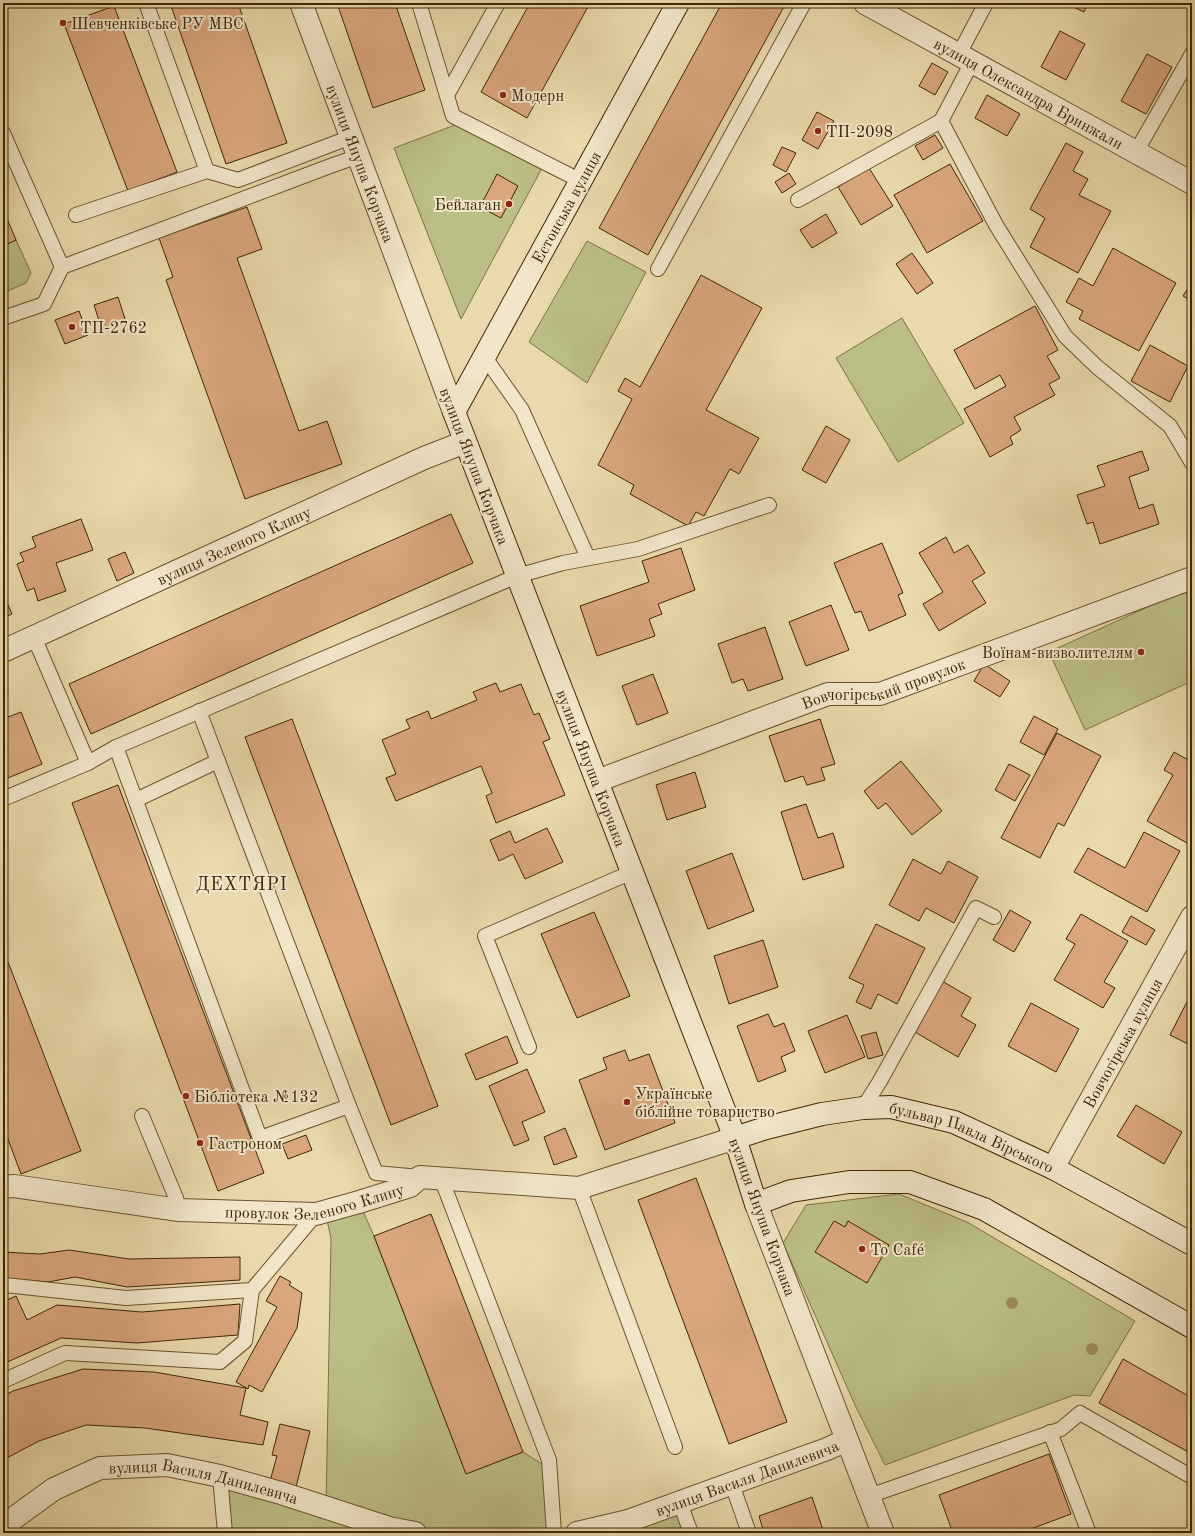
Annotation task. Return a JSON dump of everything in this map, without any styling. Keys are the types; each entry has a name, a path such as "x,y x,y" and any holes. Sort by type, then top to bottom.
{"street":[{"name":"вулиця Януша Корчака","path":"302,3 465,442 735,1138 756,1204 883,1533"},
{"name":"Естонська вулиця","path":"454,412 678,3"},
{"name":"вулиця Олександра Бринжали","path":"866,3 1192,183"},
{"name":"вулиця Зеленого Клину","path":"3,651 424,458 465,442"},
{"name":"Вовчогірський провулок","path":"597,781 828,694 880,694 1192,578"},
{"name":"Вовчогірська вулиця","path":"1053,1168 1192,917"},
{"name":"бульвар Павла Вірського","path":"735,1138 766,1128 822,1114 863,1108 891,1107 954,1122 1053,1168 1192,1244"},
{"path":"430,1178 579,1188 735,1138"},
{"name":"провулок Зеленого Клину","path":"3,1187 14,1186 179,1210 316,1214 410,1186 430,1178"},
{"path":"756,1204 792,1191 849,1182 910,1182 984,1209 1192,1327"},
{"name":"вулиця Василя Данилевича","path":"577,1533 628,1521 827,1449 847,1440"},
{"name":"вулиця Василя Данилевича","path":"3,1526 54,1489 100,1468 167,1464 220,1476 281,1493 389,1528 415,1533"}],"lane":[{"path":"146,3 207,171"},
{"path":"419,3 453,116 581,181"},
{"path":"447,95 498,3"},
{"path":"658,268 804,3"},
{"path":"798,200 941,121 986,3"},
{"path":"1136,152 1192,54"},
{"path":"941,121 996,225 1065,336 1097,366 1170,426 1192,463"},
{"path":"3,134 62,267"},
{"path":"76,215 207,171 238,180 355,147"},
{"path":"3,318 44,304 62,267 333,165 355,147"},
{"path":"484,356 522,410 588,558"},
{"path":"3,800 88,764 116,747 517,576 539,568 638,549 769,505"},
{"path":"34,637 88,764"},
{"path":"199,711 349,1106 376,1173 430,1178 549,1460 554,1533"},
{"path":"116,747 260,1138 349,1106"},
{"path":"136,800 218,761"},
{"path":"529,1047 485,936 632,872"},
{"path":"863,1108 880,1081 976,908 994,917"},
{"path":"142,1116 176,1198 179,1210"},
{"path":"579,1188 675,1447"},
{"path":"3,1381 65,1353 220,1362 245,1341 252,1290 316,1214"},
{"path":"3,1286 126,1298 252,1290"},
{"path":"869,1496 1061,1429 1080,1412 1192,1477"},
{"path":"1050,1432 1089,1533"},
{"path":"220,1476 225,1533"},
{"path":"732,1484 749,1533"},
{"path":"680,1503 691,1533"}],"green space":[{"path":"455,125 542,168 461,319 394,148"},
{"path":"16,240 31,273 26,283 3,293 3,246"},
{"path":"587,241 646,272 587,383 529,342"},
{"path":"902,318 964,423 898,462 836,358"},
{"path":"1185,590 1192,606 1192,681 1085,730 1049,652"},
{"path":"899,1194 967,1222 1135,1321 1090,1396 1074,1395 885,1465 855,1405 783,1243 806,1205"},
{"path":"359,1202 374,1236 466,1474 523,1452 550,1469 554,1533 225,1533 220,1483 326,1507 331,1238 325,1211"},
{"path":"680,1503 691,1533 577,1533"}],"building":[{"path":"170,3 238,3 287,143 226,164"},
{"path":"337,3 395,3 425,90 373,108"},
{"path":"530,3 590,3 527,118 481,92"},
{"path":"722,3 786,3 648,255 599,228"},
{"path":"1065,3 1088,3 1084,12"},
{"path":"114,6 177,172 128,191 64,24"},
{"path":"1060,31 1085,44 1066,80 1041,67"},
{"path":"1147,54 1172,67 1146,114 1121,101"},
{"path":"932,63 948,72 935,95 919,86"},
{"path":"987,95 1020,114 1007,136 975,118"},
{"name":"ТП-2098","path":"817,112 834,121 818,149 802,140"},
{"path":"935,135 943,148 923,160 915,146"},
{"path":"1066,143 1083,152 1073,171 1088,179 1079,195 1111,211 1078,273 1030,247 1045,218 1030,209"},
{"path":"782,147 796,153 786,172 773,165"},
{"path":"950,164 983,221 927,253 894,195"},
{"path":"869,168 893,206 861,225 838,187"},
{"path":"789,173 796,184 782,193 775,182"},
{"path":"497,174 518,186 501,218 480,207"},
{"path":"247,207 262,249 237,258 299,431 327,421 342,464 245,499 166,280 173,277 159,238"},
{"path":"3,209 16,240 3,246"},
{"path":"826,214 837,233 812,248 800,230"},
{"path":"1113,248 1176,283 1139,351 1079,319 1083,311 1066,302 1079,278 1093,286"},
{"path":"912,253 933,283 917,294 896,264"},
{"path":"701,275 762,308 706,410 759,438 739,474 730,469 704,516 696,512 688,526 630,494 634,485 598,465 632,399 618,391 625,378 640,387"},
{"path":"1192,282 1192,301 1183,296"},
{"path":"118,297 126,322 102,330 94,305"},
{"path":"1035,306 1058,350 1047,356 1060,378 1049,384 1055,395 1014,417 1021,430 1010,437 1013,444 990,457 964,409 1006,386 1000,375 975,389 954,350"},
{"name":"ТП-2762","path":"79,311 88,335 65,344 55,320"},
{"path":"1150,345 1188,366 1170,402 1131,381"},
{"path":"826,426 850,440 826,483 802,470"},
{"path":"1142,451 1149,470 1129,477 1139,509 1153,504 1159,524 1100,544 1093,522 1087,524 1077,495 1105,486 1097,466"},
{"path":"451,514 473,563 91,734 69,684"},
{"path":"81,519 93,550 56,563 66,591 38,601 34,588 27,591 17,564 24,561 20,553 36,547 32,537"},
{"path":"946,537 954,553 968,545 985,573 972,581 986,603 939,631 923,604 943,592 919,553"},
{"path":"882,543 903,593 898,595 906,615 869,631 861,611 855,613 834,563"},
{"path":"681,548 695,590 658,604 662,614 649,619 655,636 597,656 580,606 649,582 642,561"},
{"path":"125,552 134,573 117,581 108,559"},
{"path":"3,593 12,614 3,618"},
{"path":"831,605 849,650 806,666 789,622"},
{"path":"765,627 783,679 748,691 743,679 732,683 718,644"},
{"path":"984,664 1010,681 1000,697 974,681"},
{"path":"653,674 668,713 637,725 622,686"},
{"path":"496,683 500,692 521,684 534,715 539,713 550,739 543,742 565,795 496,823 486,796 492,793 481,766 396,801 386,778 396,774 382,740 410,728 406,720 428,711 431,719 477,700 473,692"},
{"path":"21,712 42,764 3,780 3,719"},
{"path":"1034,716 1058,729 1044,755 1020,742"},
{"path":"292,719 438,1106 391,1125 245,737"},
{"path":"820,719 835,764 821,768 825,780 807,785 803,776 785,782 769,736"},
{"path":"1057,733 1101,756 1064,826 1058,823 1040,858 1001,838"},
{"path":"1174,752 1192,762 1192,834 1187,843 1147,821 1173,775 1164,770"},
{"path":"901,761 942,811 912,835 886,803 878,809 864,791"},
{"path":"1009,764 1030,775 1015,801 995,790"},
{"path":"695,772 706,807 667,820 656,785"},
{"path":"118,785 264,1173 218,1191 72,803"},
{"path":"806,804 818,838 833,833 844,867 803,880 781,812"},
{"path":"547,828 563,862 525,879 513,854 499,861 490,840 510,831 515,843"},
{"path":"1144,832 1180,851 1147,912 1074,872 1088,848 1125,868"},
{"path":"732,853 754,911 708,929 686,871"},
{"path":"913,859 941,874 948,861 978,877 954,923 926,908 919,921 889,905"},
{"path":"1010,910 1031,922 1014,952 993,940"},
{"path":"594,912 630,996 577,1018 541,934"},
{"path":"1081,914 1128,941 1104,982 1115,988 1103,1008 1054,980 1075,944 1066,939"},
{"path":"1131,916 1155,930 1146,945 1122,932"},
{"path":"876,924 925,948 897,1004 878,994 871,1009 856,1002 864,985 849,978"},
{"path":"763,940 778,987 729,1004 714,956"},
{"path":"3,949 81,1151 21,1174 3,1126"},
{"path":"942,981 971,998 961,1016 976,1025 958,1057 913,1031"},
{"path":"1192,992 1192,1046 1170,1035"},
{"path":"1031,1003 1079,1029 1056,1072 1008,1046"},
{"path":"768,1014 774,1027 784,1023 795,1051 781,1057 786,1071 758,1082 737,1026"},
{"path":"847,1015 865,1057 825,1073 808,1031"},
{"path":"876,1032 883,1055 868,1059 861,1036"},
{"path":"507,1036 518,1063 476,1080 465,1054"},
{"name":"Українське біблійне товариство","path":"625,1050 629,1061 649,1054 675,1123 605,1150 579,1080 607,1069 603,1058"},
{"path":"527,1069 545,1112 522,1122 529,1140 514,1146 489,1086"},
{"path":"1136,1105 1182,1132 1164,1164 1117,1136"},
{"path":"565,1128 577,1157 554,1165 544,1137"},
{"path":"306,1135 312,1150 288,1159 282,1144"},
{"path":"696,1178 787,1422 729,1444 638,1200"},
{"path":"431,1214 523,1452 466,1474 374,1236"},
{"path":"834,1221 845,1227 848,1221 889,1245 867,1283 815,1252"},
{"path":"69,1250 129,1259 240,1257 240,1280 127,1287 75,1277 48,1282 3,1278 3,1252 40,1254"},
{"path":"280,1276 291,1282 289,1285 302,1293 297,1328 262,1392 249,1385 248,1389 236,1382 277,1307 266,1301"},
{"path":"16,1296 27,1320 57,1305 142,1312 240,1304 238,1335 137,1343 61,1338 3,1364 3,1302"},
{"path":"1123,1359 1192,1398 1192,1454 1099,1403"},
{"path":"83,1369 154,1372 246,1388 240,1415 268,1422 263,1445 145,1428 86,1425 39,1441 3,1460 3,1396 13,1391"},
{"path":"280,1424 310,1431 296,1487 270,1481 277,1456 272,1455"},
{"path":"1049,1454 1071,1514 1020,1533 953,1533 939,1495"},
{"path":"812,1497 824,1533 764,1533 759,1516"}],"place":[{"name":"Шевченківське РУ МВС","path":"63,23"},
{"name":"Модерн","path":"503,95"},
{"name":"ТП-2098","path":"818,131"},
{"name":"Бейлаган","path":"509,204"},
{"name":"ТП-2762","path":"72,327"},
{"name":"Воїнам-визволителям","path":"1141,652"},
{"name":"Бібліотека №132","path":"186,1096"},
{"name":"Українське біблійне товариство","path":"627,1102"},
{"name":"Гастроном","path":"200,1143"},
{"name":"To Café","path":"862,1249"}],"district":[{"name":"ДЕХТЯРІ","path":"242,884"}]}
